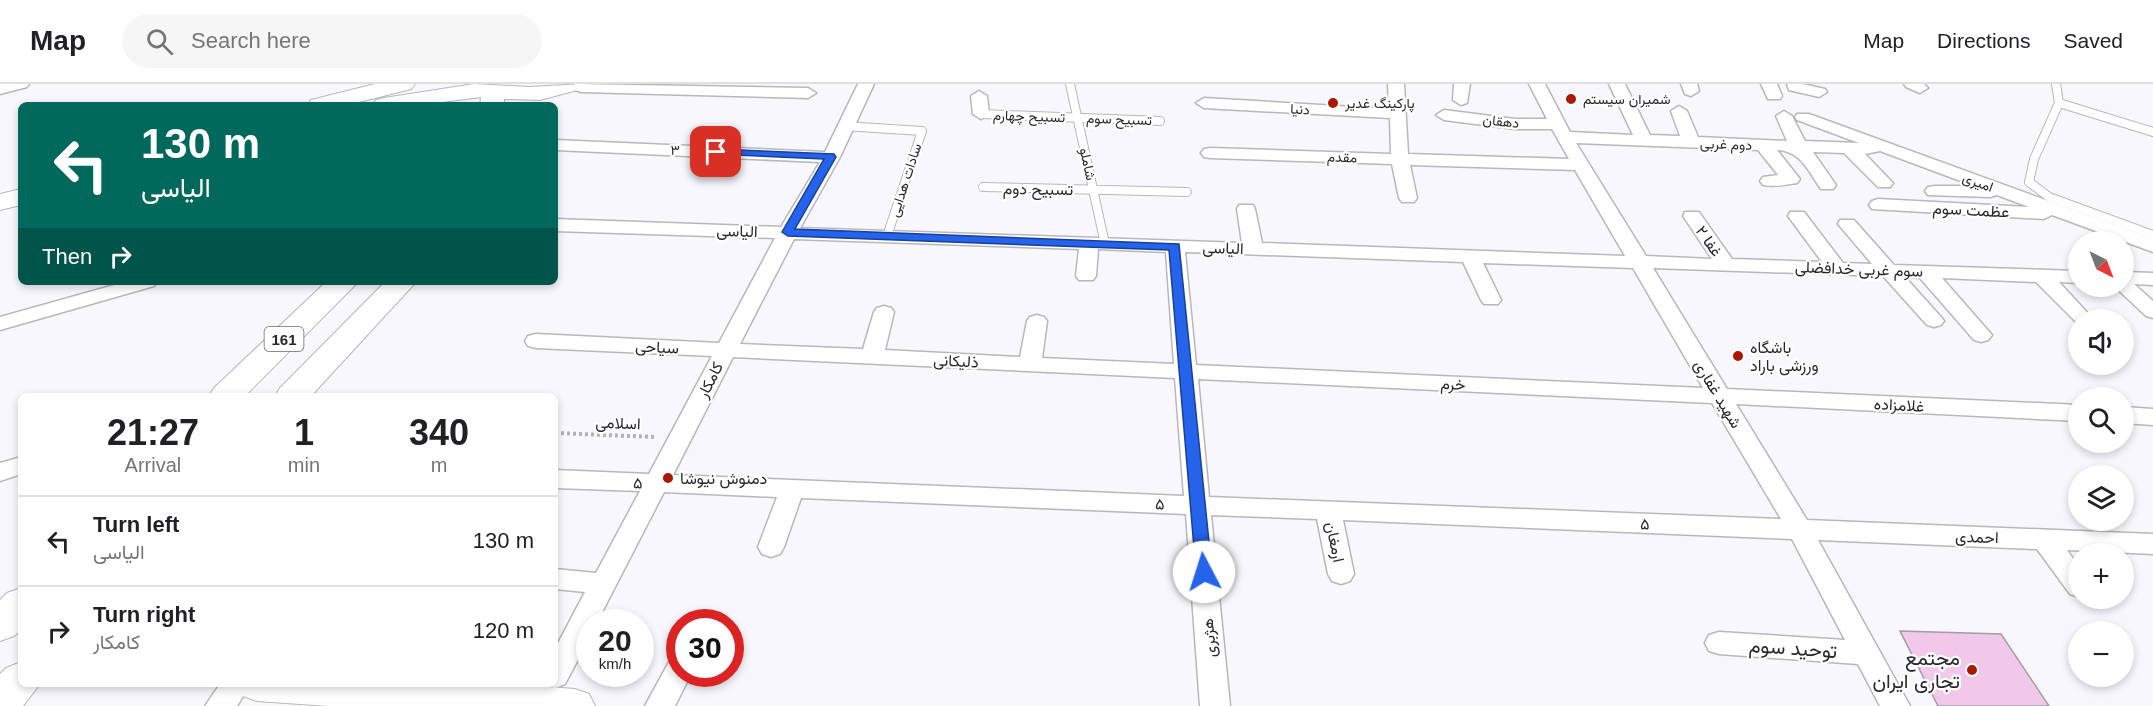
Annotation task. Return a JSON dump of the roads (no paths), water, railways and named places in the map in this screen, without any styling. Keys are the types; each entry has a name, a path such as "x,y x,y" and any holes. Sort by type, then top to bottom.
{"main road":[{"path":"335,102 396,93 534,93 579,85"},
{"path":"562,108 579,85"},
{"path":"335,102 396,93"},
{"path":"0,183 18,179"},
{"path":"0,202 18,198"},
{"name":"161","path":"229,393 340,285"},
{"name":"161","path":"295,393 398,285"},
{"path":"0,626 18,607"},
{"path":"0,702 18,683"},
{"path":"337,687 552,695"}],"street":[{"path":"0,89 21,84"},
{"name":"کامکار","path":"558,682 603,584 788,232 831,157 866,84"},
{"path":"1396,84 1400,159 1408,198"},
{"name":"شهید غفاری","path":"1537,84 1560,130 1800,530 1895,706"},
{"path":"1617,84 1644,140"},
{"path":"1795,84 1795,87 1819,92"},
{"path":"579,85 808,93"},
{"path":"979,96 981,114"},
{"name":"دنیا","path":"1203,104 1397,114"},
{"path":"1679,111 1691,142"},
{"name":"دهقان","path":"1444,115 1560,130"},
{"path":"1784,116 1795,147 1808,156 1827,184"},
{"name":"امیری","path":"1803,117 2153,246"},
{"name":"دوم غربی","path":"1560,130 1644,140 1889,149"},
{"name":"۳","path":"558,145 831,157"},
{"path":"1763,145 1791,179 1769,181"},
{"path":"1850,149 1884,183"},
{"name":"مقدم","path":"1210,153 1581,165"},
{"path":"1934,191 2007,192"},
{"name":"عظمت سوم","path":"1878,205 2064,214"},
{"path":"1246,209 1253,249"},
{"name":"غفا ۲","path":"1692,216 1726,265"},
{"path":"1797,216 1837,268"},
{"path":"1847,224 1934,321"},
{"name":"الیاسی","path":"558,225 1638,262"},
{"path":"1086,276 1097,244"},
{"name":"هژبری","path":"1175,247 1215,706"},
{"path":"1470,256 1491,300"},
{"name":"سوم غربی خدافضلی","path":"1638,262 2068,277"},
{"path":"1924,272 1981,335"},
{"path":"2042,276 2074,309"},
{"path":"2134,278 2153,279"},
{"path":"0,324 136,285"},
{"path":"2134,295 2153,312"},
{"path":"872,357 884,312"},
{"path":"1030,364 1037,321"},
{"name":"سیاحی","path":"536,341 726,350"},
{"name":"ذلیکانی","path":"726,350 1185,372"},
{"name":"خرم","path":"1185,372 1720,397"},
{"name":"غلامزاده","path":"1720,397 2068,413"},
{"path":"2134,416 2153,417"},
{"path":"0,472 18,466"},
{"name":"۵","path":"558,479 1800,530"},
{"path":"771,547 792,489"},
{"name":"ارمغان","path":"1328,511 1341,574"},
{"name":"احمدی","path":"1800,530 2153,544"},
{"path":"2045,540 2068,572"},
{"path":"558,579 603,584"},
{"name":"توحید سوم","path":"1719,643 1867,653"},
{"path":"220,706 235,687"},
{"path":"660,706 670,687"}],"lane":[{"name":"شاملو","path":"1070,84 1093,190 1097,244"},
{"path":"2056,84 2059,103 2034,159 2029,182 2049,197 2153,235"},
{"path":"2059,103 2153,132"},
{"name":"تسبیح چهارم","path":"981,114 1078,118"},
{"name":"تسبیح سوم","path":"1078,118 1160,120"},
{"name":"سادات هدایی","path":"844,126 922,131 887,236"},
{"name":"تسبیح دوم","path":"983,187 1187,192"}],"place":[{"name":"شمیران سیستم","path":"1571,99"},
{"name":"پارکینگ غدیر","path":"1333,103"},
{"name":"باشگاه ورزشی باراد","path":"1738,356"},
{"name":"دمنوش نیوشا","path":"668,478"},
{"name":"مجتمع تجاری ایران","path":"1972,670"}]}
